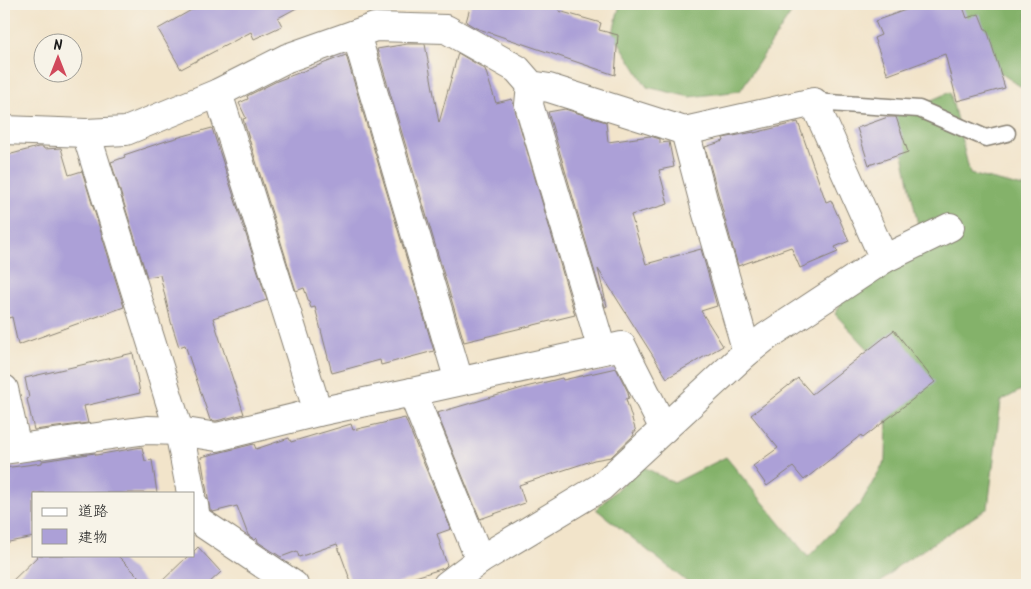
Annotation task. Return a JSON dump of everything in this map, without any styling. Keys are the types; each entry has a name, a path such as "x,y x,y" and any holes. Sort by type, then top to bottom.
{"street":[{"path":"4,130 86,133 126,131 218,93 287,58 356,34 375,28 446,29 517,70 531,85 549,88 685,131 814,102 884,259"},
{"path":"356,34 459,381"},
{"path":"531,85 529,105 602,350"},
{"path":"218,93 318,412"},
{"path":"685,131 747,352"},
{"path":"86,133 180,431 191,492"},
{"path":"447,585 480,560 601,487 747,352 766,337 884,259 950,228"},
{"path":"4,389 10,449 147,430 180,431 217,437 318,412 622,346 664,429"},
{"path":"412,392 480,560"},
{"path":"195,512 196,519 294,585"}],"lane":[{"path":"814,102 919,109 986,138 1007,133"}],"green space":[{"path":"620,4 797,4 740,91 690,97 647,87 613,33"},
{"path":"957,4 1027,4 1027,91 964,48"},
{"path":"950,92 970,174 1027,188 1027,387 1001,401 988,508 898,566 878,585 691,585 596,509 642,466 674,483 726,457 808,557 861,503 886,459 888,370 835,314 852,284 918,225 895,116"}],"building":[{"path":"202,4 304,4 278,18 282,26 254,39 251,32 181,69 158,29"},
{"path":"471,4 562,4 559,11 601,23 599,30 618,35 615,75 476,28 466,22"},
{"path":"922,4 962,4 967,18 979,14 985,29 987,29 1005,88 957,101 945,54 888,75 874,38 881,35 875,21"},
{"path":"407,44 425,44 439,123 458,53 485,69 496,103 512,99 575,315 464,342 377,49"},
{"path":"346,55 434,351 381,365 380,360 332,373 315,307 311,308 304,288 296,291 243,119 246,118 239,103 248,99 247,96 277,81"},
{"path":"565,109 606,122 608,142 650,136 660,139 660,143 669,142 674,167 659,170 668,204 631,215 646,264 701,249 717,306 701,311 723,346 667,378 598,269 607,306 605,307 548,112"},
{"path":"888,117 896,117 908,152 869,165 857,128"},
{"path":"798,122 826,202 831,200 849,241 835,247 838,252 800,268 791,247 738,266 705,147 724,141 723,138 754,133"},
{"path":"212,128 267,300 213,318 244,414 216,421 210,420 185,345 179,347 160,275 147,277 111,162 125,157 124,155"},
{"path":"43,147 44,149 61,148 69,175 82,171 124,307 18,345 12,317 4,319 4,156"},
{"path":"894,330 935,382 863,438 861,435 804,480 793,467 767,486 753,466 778,448 751,415 798,378 812,394"},
{"path":"133,353 140,393 84,406 88,423 34,430 27,399 29,398 25,378"},
{"path":"616,368 628,392 629,398 626,399 636,432 633,432 634,435 611,457 594,460 519,485 525,503 480,519 437,413 526,387"},
{"path":"405,418 451,529 437,534 447,565 444,568 390,585 352,585 337,544 299,557 297,551 281,557 258,542 257,538 255,540 248,535 237,506 213,512 210,510 201,457 254,444 256,449 289,438 291,442 351,424 353,430"},
{"path":"142,447 145,461 152,460 157,492 32,492 32,537 4,543 4,468 95,453 96,455"},
{"path":"198,547 221,572 207,585 158,585 188,556 195,556 195,550"},
{"path":"38,556 118,556 147,585 8,585"}]}
